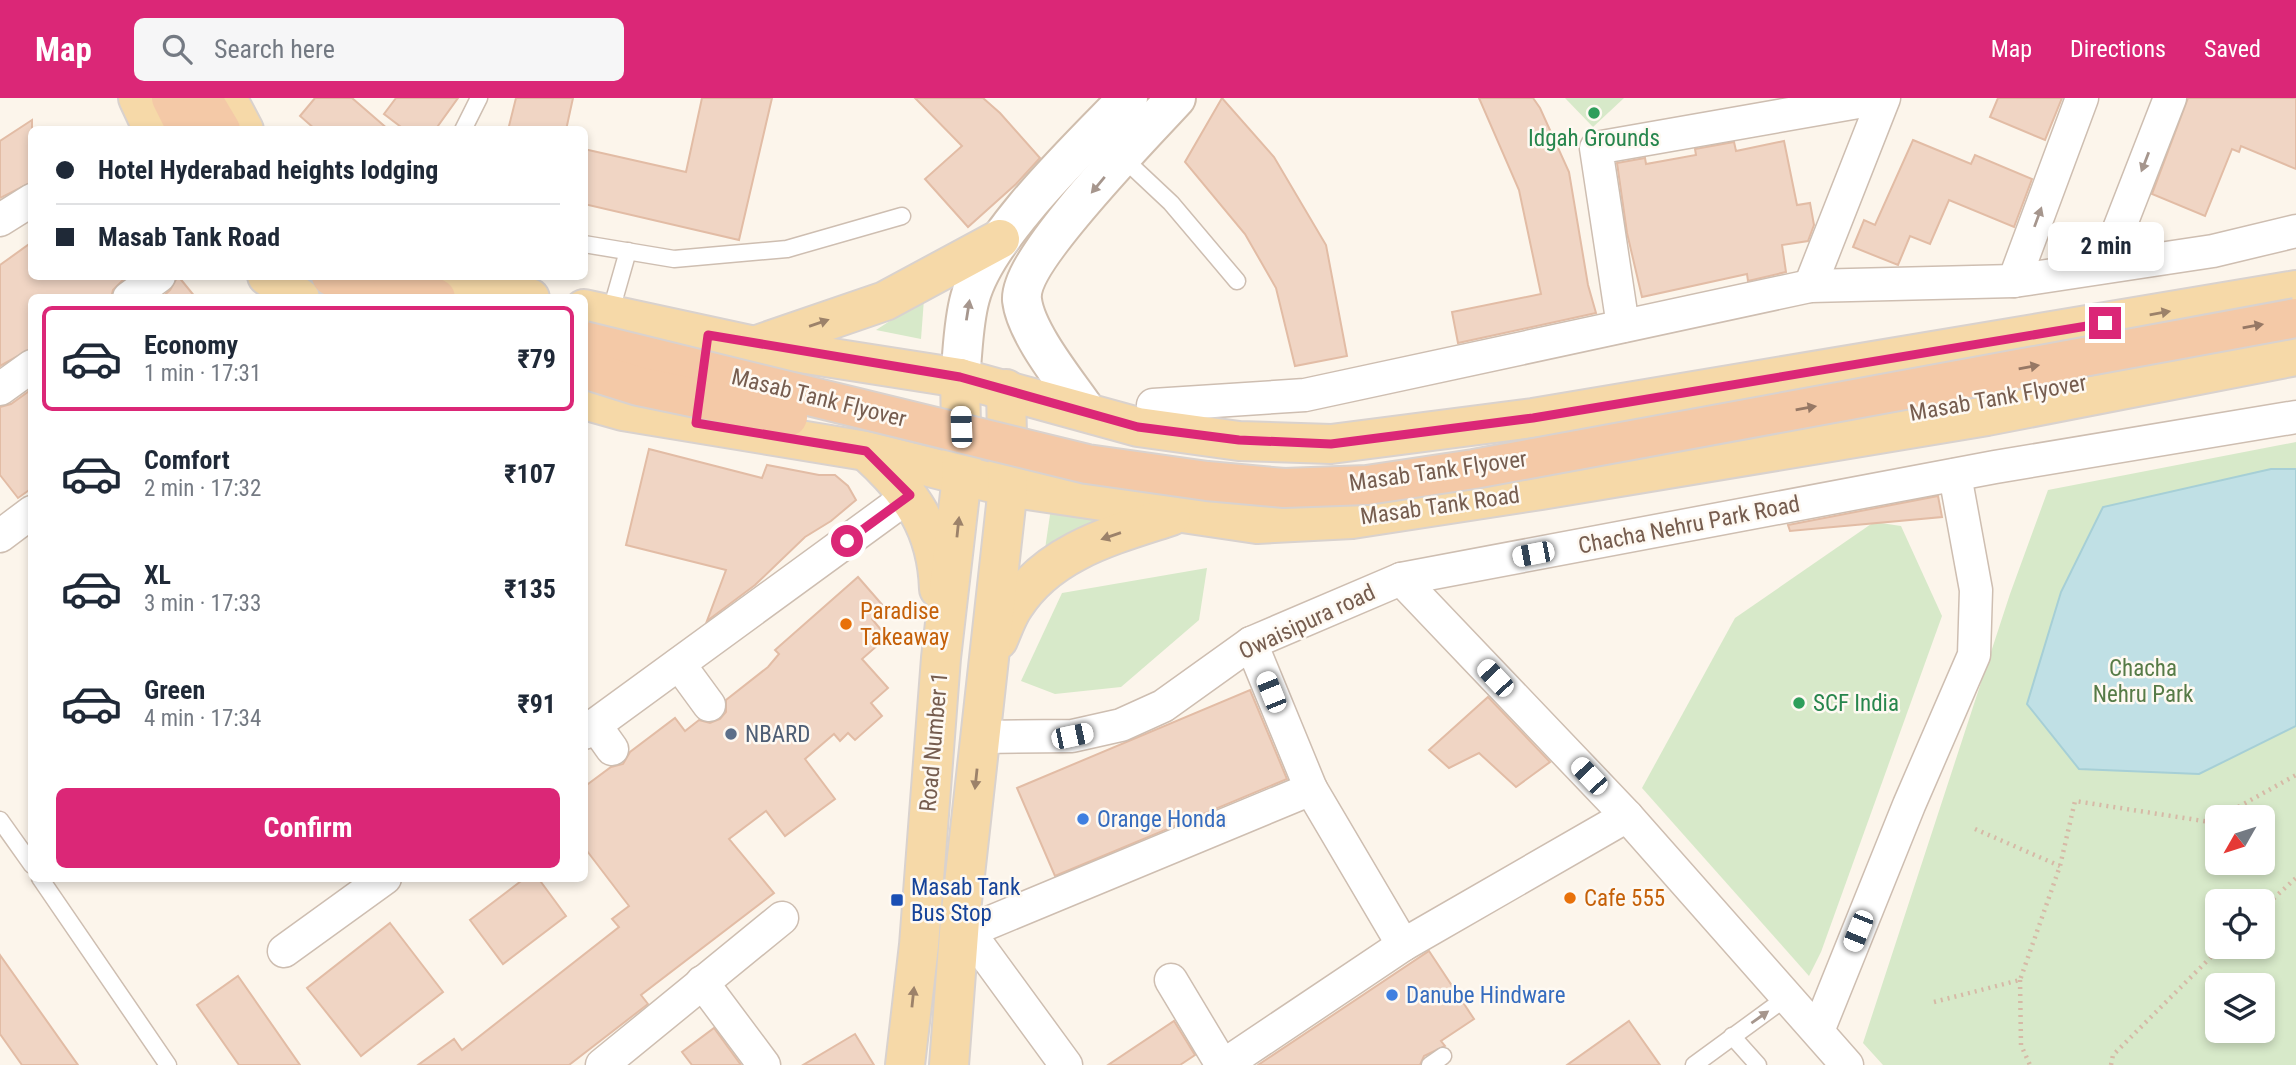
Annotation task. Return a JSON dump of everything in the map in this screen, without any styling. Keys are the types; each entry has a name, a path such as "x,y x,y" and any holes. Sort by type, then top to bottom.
{"highway":[{"path":"202,98 219,126"},
{"path":"151,116 177,126"},
{"path":"338,280 364,294"},
{"path":"400,280 428,294"},
{"name":"Masab Tank Flyover","path":"606,322 1087,464 1207,481 1284,488 1367,485 1474,469 2296,318"},
{"name":"Masab Tank Flyover","path":"588,370 638,386 868,433 1095,486 1278,510 1406,501 1520,483 2296,344"}],"main road":[{"path":"227,98 242,126"},
{"path":"960,377 970,298 978,276 1000,239 1128,98"},
{"path":"1086,411 1040,342 1022,299 1025,285 1049,243 1176,98"},
{"path":"755,346 885,301 1000,239"},
{"path":"273,280 294,294"},
{"path":"462,280 515,294"},
{"path":"623,411 606,322 708,335 755,346 960,377 1138,427 1227,439 1331,444 1533,418 2296,290"},
{"path":"696,423 708,335"},
{"name":"Masab Tank Road","path":"588,401 623,411 866,451 1008,487 1257,524 1352,519 1874,435 2296,356"},
{"path":"1859,364 1874,435"},
{"name":"Road Number 1","path":"905,1065 919,945 942,658 962,476 960,377"},
{"name":"Road Number 1","path":"949,1065 965,925 988,662 1008,487 1006,389"},
{"path":"866,451 910,495 927,529 939,573 942,658"},
{"path":"988,662 1014,605 1050,566 1093,542 1176,514"}],"street":[{"path":"1810,286 1883,98"},
{"path":"1623,326 1595,148 1883,98"},
{"path":"2014,281 2082,98"},
{"path":"2105,265 2170,98"},
{"path":"0,220 28,202"},
{"path":"1153,405 1305,395 1810,286 2014,281 2105,265 2213,251 2296,231"},
{"path":"135,294 154,280"},
{"path":"0,388 28,369"},
{"name":"Chacha Nehru Park Road","path":"1401,579 1955,475 2296,417"},
{"path":"1818,1031 1909,805 1974,655 1976,590 1955,475"},
{"path":"597,735 679,664 910,495"},
{"path":"0,536 28,515"},
{"path":"1401,579 1627,816 1847,1065"},
{"name":"Owaisipura road","path":"981,737 1072,736 1121,725 1163,706 1251,643 1401,579"},
{"path":"1251,643 1311,789 1404,944"},
{"path":"679,664 709,705"},
{"path":"1066,1065 965,925 1311,789"},
{"path":"1171,979 1223,1065 1404,944 1627,816"},
{"path":"284,951 379,882"},
{"path":"603,1065 782,918"},
{"path":"702,982 764,1065"}],"lane":[{"path":"465,126 479,98"},
{"path":"1122,157 1171,203 1237,281"},
{"path":"588,245 674,259 787,249 902,216"},
{"path":"606,322 628,251"},
{"path":"0,820 28,859"},
{"path":"43,882 169,1065"},
{"path":"1694,1065 1787,997"},
{"path":"1732,1036 1758,1065"}],"path":[{"path":"2242,805 2296,775"},
{"path":"2030,1065 2021,1045 2020,979 2060,866 2075,801 2205,821"},
{"path":"1975,829 2060,866"},
{"path":"2275,897 2296,878"},
{"path":"2111,1065 2113,1055 2209,959"},
{"path":"1934,1002 2020,979"}],"green space":[{"name":"Idgah Grounds","path":"1565,98 1624,98 1593,127"},
{"path":"924,299 921,339 876,330"},
{"name":"Chacha Nehru Park","path":"2296,442 2296,1065 1883,1065 1863,1043 2010,594 2048,490"},
{"path":"1051,508 1105,524 1044,556"},
{"name":"SCF India","path":"1874,522 1901,526 1942,616 1821,952 1809,976 1642,788 1735,618"},
{"path":"1207,568 1199,620 1121,687 1055,694 1021,681 1062,593"}],"water":[{"path":"2271,469 2296,469 2296,726 2199,774 2079,769 2027,704 2061,592 2103,507"}],"building":[{"path":"315,98 352,98 384,126 311,126 300,116"},
{"path":"396,98 458,98 438,126 400,126 384,114"},
{"path":"516,98 573,98 567,126 509,126"},
{"path":"702,98 772,98 739,240 588,205 588,150 686,172"},
{"path":"915,98 983,98 1040,158 1016,184 968,227 925,179 962,146"},
{"path":"1222,98 1274,157 1326,245 1347,356 1295,366 1276,288 1245,234 1185,162"},
{"path":"1479,98 1533,98 1540,108 1569,172 1588,285 1596,313 1458,343 1452,312 1541,294 1519,190"},
{"path":"1998,98 2062,98 2045,140 1990,117"},
{"path":"2188,98 2296,98 2296,169 2241,146 2239,152 2232,149 2205,216 2152,194"},
{"path":"32,120 32,126 28,126 28,184 0,198 0,141"},
{"path":"1913,140 1971,164 1975,155 2032,179 2014,227 1949,200 1930,244 1910,236 1898,265 1853,247 1864,220 1875,225"},
{"path":"1784,141 1797,205 1810,203 1814,225 1808,241 1782,245 1786,272 1748,281 1747,274 1642,297 1627,233 1617,163 1645,158 1646,164 1696,155 1695,149 1734,142 1736,151"},
{"path":"28,245 28,280 123,280 112,294 28,294 28,350 0,366 0,265"},
{"path":"176,280 181,280 193,294 166,294"},
{"path":"28,392 28,491 18,498 0,475 0,407 11,404"},
{"path":"649,449 762,478 767,465 819,475 835,475 848,486 856,500 831,521 805,537 755,585 707,621 726,570 626,545"},
{"path":"1938,496 1942,517 1790,531 1788,525"},
{"path":"858,577 885,608 872,619 887,637 862,659 888,688 871,703 882,716 855,740 848,733 840,741 834,734 805,759 835,799 785,836 766,811 729,839 774,893 641,995 648,1004 569,1065 418,1065 454,1039 462,1050 619,927 612,919 629,906 588,852 588,784 611,767 623,764 630,752 675,718 685,731 699,720 710,723 720,719 726,712 726,700 768,667 779,654 775,650"},
{"path":"1250,690 1287,779 1055,876 1017,788"},
{"path":"1488,697 1550,762 1516,787 1479,753 1449,768 1429,750"},
{"path":"520,882 541,882 566,916 503,964 470,920"},
{"path":"390,923 443,992 361,1056 307,988"},
{"path":"1429,951 1474,1019 1441,1041 1445,1046 1424,1056 1420,1065 1258,1065"},
{"path":"0,955 78,1065 22,1065 0,1034"},
{"path":"238,976 300,1065 239,1065 197,1005"},
{"path":"1174,1021 1195,1055 1180,1065 1108,1065"},
{"path":"1629,1021 1660,1065 1567,1065"},
{"path":"714,1028 741,1065 692,1065 682,1052"},
{"path":"855,1034 874,1065 803,1065"}],"place":[{"name":"Idgah Grounds","path":"1594,113"},
{"name":"Paradise Takeaway","path":"846,624"},
{"name":"SCF India","path":"1799,703"},
{"name":"NBARD","path":"731,734"},
{"name":"Orange Honda","path":"1083,819"},
{"name":"Cafe 555","path":"1570,898"},
{"name":"Masab Tank Bus Stop","path":"897,900"},
{"name":"Danube Hindware","path":"1392,995"}],"route":[{"path":"847,541 910,495 895,477 866,451 696,423 708,335 755,346 960,377 1138,427 1239,440 1331,444 1533,418 2105,323"}]}
